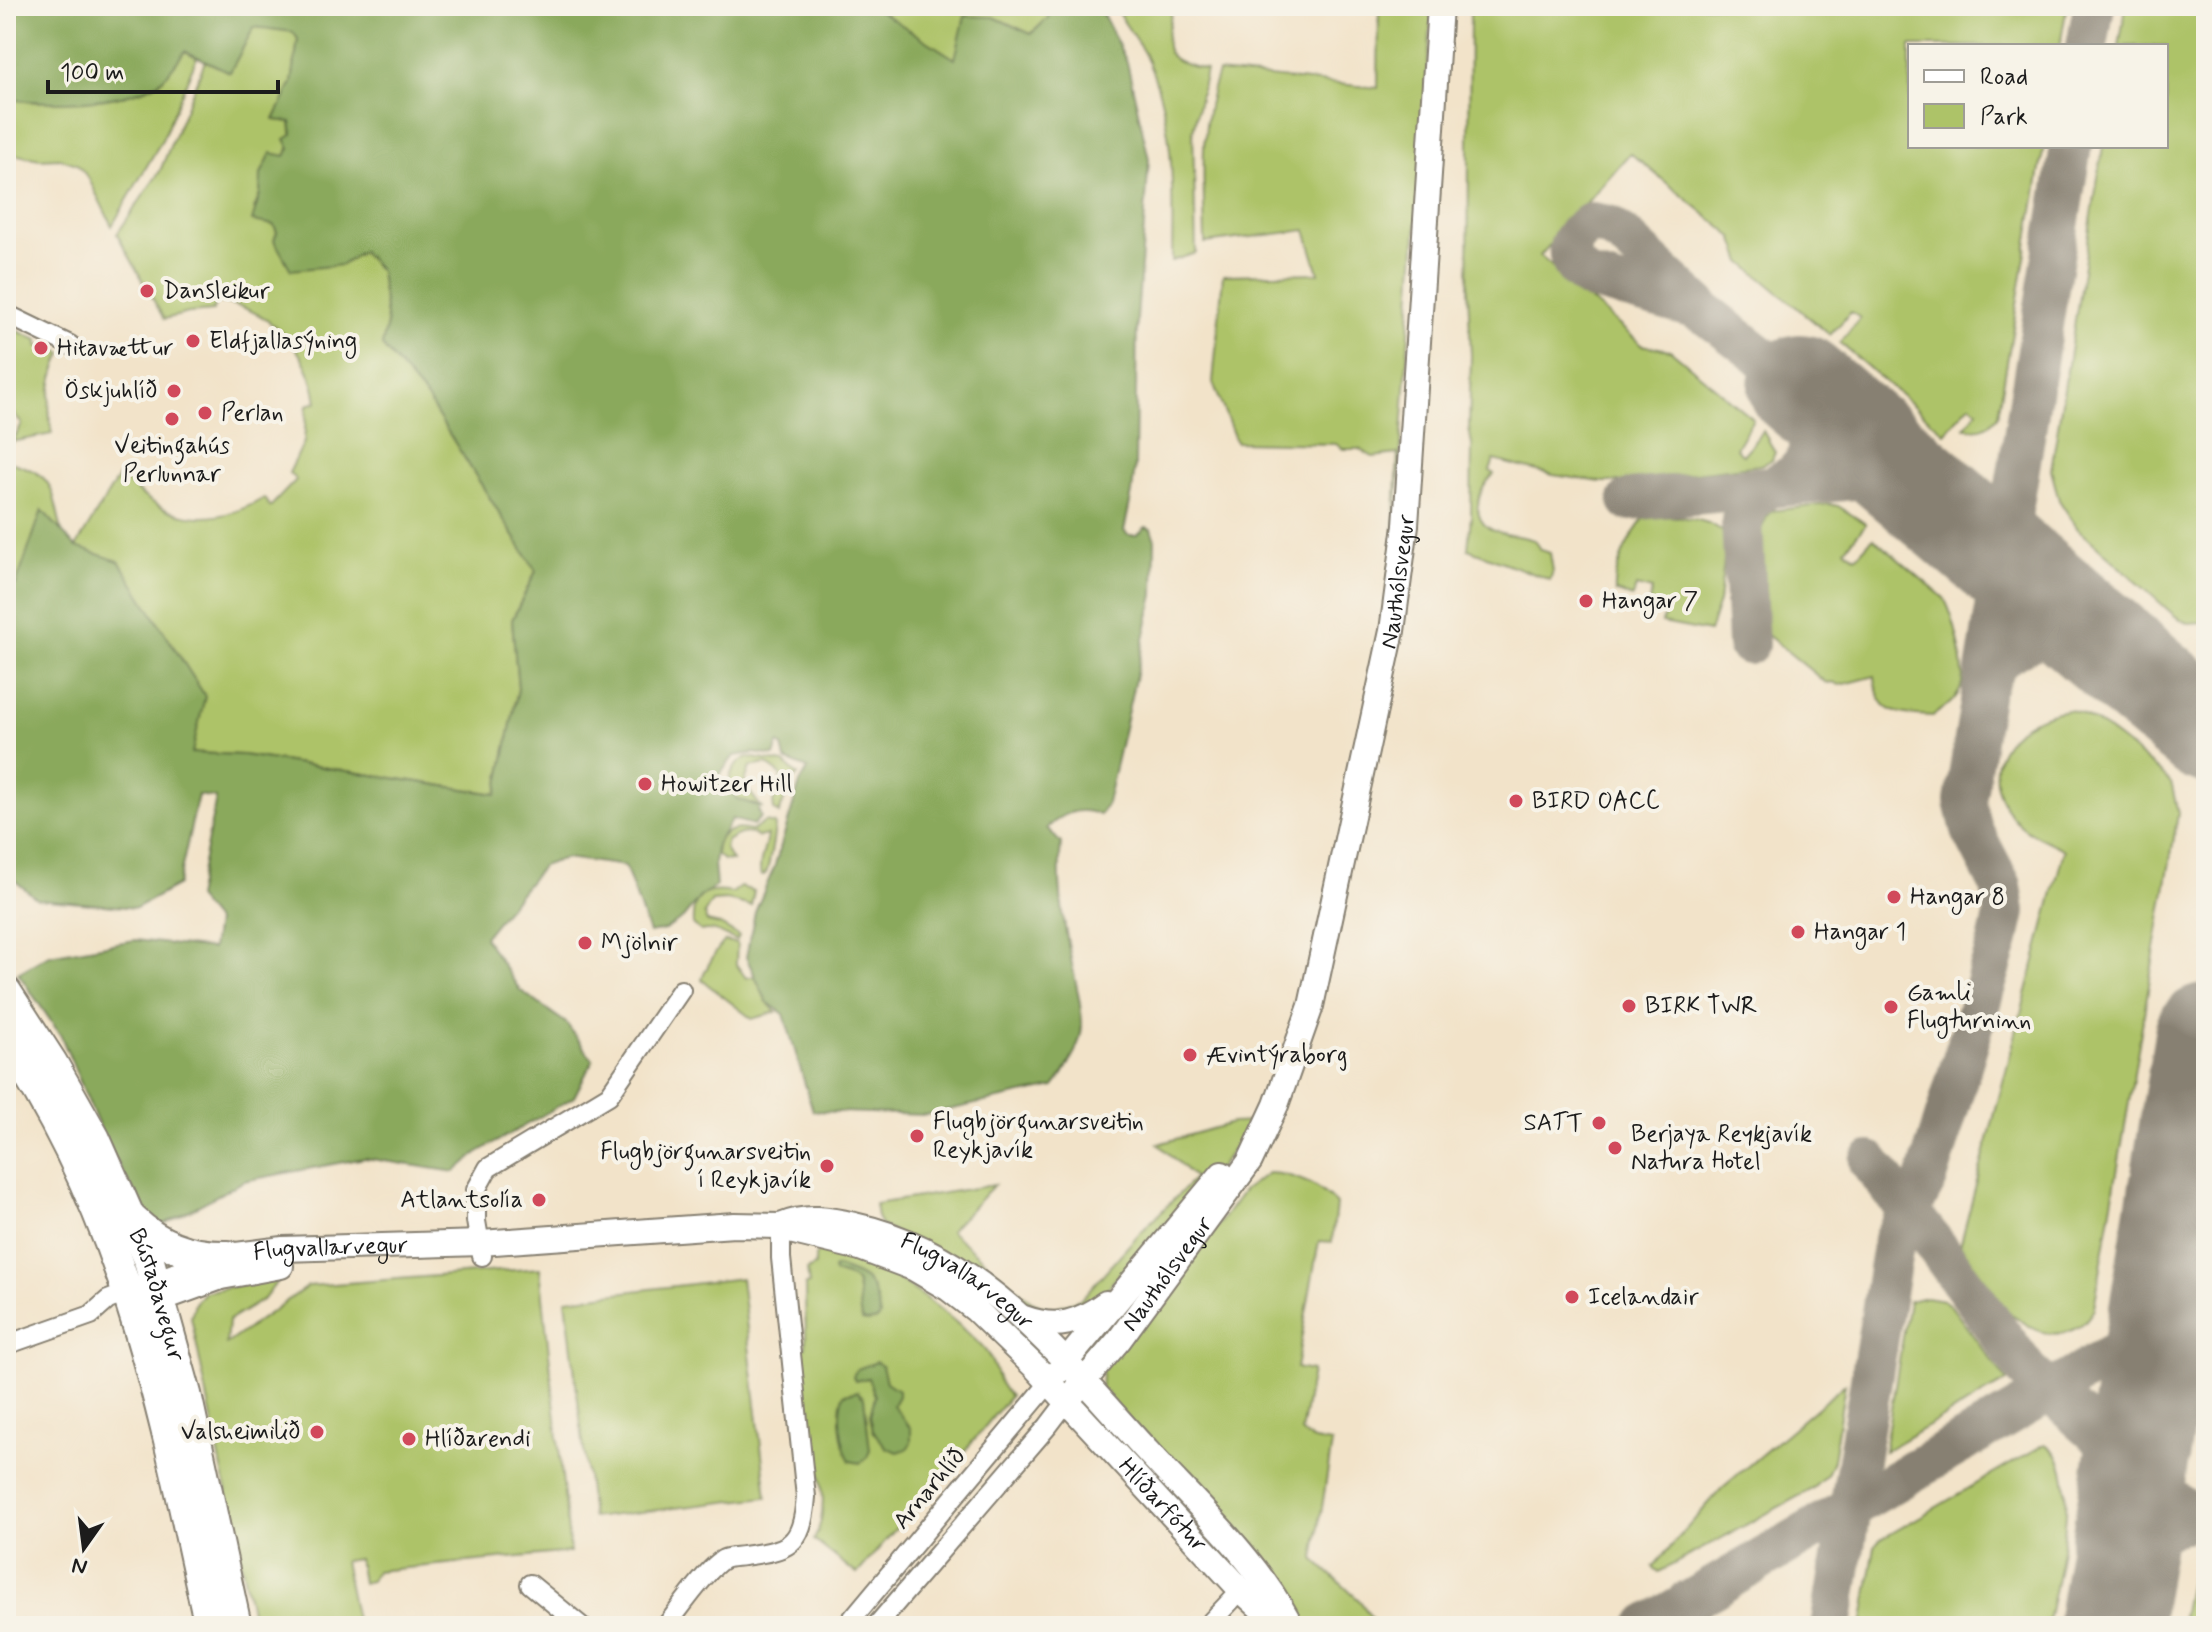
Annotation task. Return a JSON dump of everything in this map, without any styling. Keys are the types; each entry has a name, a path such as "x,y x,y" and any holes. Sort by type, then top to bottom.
{"main road":[{"name":"Bústaðavegur","path":"6,992 74,1100 132,1220 156,1379 210,1626"},
{"name":"Bústaðavegur","path":"6,1040 67,1140 112,1244 145,1296 209,1488 236,1626"},
{"path":"132,1220 155,1238 181,1251 212,1257 228,1256"}],"street":[{"name":"Nauthólsvegur","path":"1067,1401 1119,1340 1250,1161 1276,1105 1314,995 1392,631 1407,510 1440,6"},
{"path":"6,314 70,345"},
{"path":"481,1250 476,1221 476,1190 488,1168 609,1095 681,990"},
{"name":"Nauthólsvegur","path":"1050,1382 1235,1158 1258,1139"},
{"name":"Flugvallarvegur","path":"781,1226 797,1219 821,1219 866,1227 903,1239 974,1277 1024,1318 1084,1382"},
{"name":"Flugvallarvegur","path":"145,1296 283,1265 481,1250 585,1236 734,1225 781,1226 860,1248 920,1271 976,1310 1050,1382"},
{"path":"666,1626 713,1568 724,1559 785,1549 796,1539 802,1525 806,1497 781,1258 781,1226"},
{"name":"Flugvallarvegur","path":"6,1345 91,1315 114,1316 145,1296 228,1256 283,1249 481,1250"},
{"path":"1024,1318 1046,1325 1072,1323 1088,1316 1131,1284"},
{"name":"Hlíðarfótur","path":"1050,1382 1241,1590 1280,1626"},
{"name":"Arnarhlíð","path":"846,1626 1050,1382"},
{"name":"Hlíðarfótur","path":"1084,1382 1238,1552 1291,1626"},
{"name":"Arnarhlíð","path":"888,1622 1067,1401"},
{"path":"530,1584 581,1626"},
{"path":"1207,1626 1241,1590"},
{"path":"869,1599 888,1622"}],"green space":[{"path":"6,6 872,6 955,59 965,16 994,17 1031,34 1048,18 1049,6 1099,6 1127,62 1149,159 1137,319 1135,465 1124,531 1128,535 1137,535 1146,527 1151,529 1155,540 1154,595 1107,803 1100,815 1072,812 1047,828 1061,843 1062,901 1082,1026 1072,1058 1054,1087 925,1115 813,1111 784,1014 767,1002 746,957 755,912 774,868 800,783 808,769 785,760 782,746 778,744 774,756 754,753 734,756 718,777 737,799 761,807 758,809 761,817 753,825 732,819 717,843 714,863 716,886 700,897 683,918 665,930 649,933 625,866 565,858 542,866 484,937 520,990 566,1023 593,1060 574,1097 477,1153 455,1172 365,1158 244,1181 155,1229 105,1141 61,1036 18,973 49,955 135,940 212,949 216,922 196,898 216,798 198,795 178,885 136,908 37,899 6,873 6,578 16,585 42,510 76,547 119,561 205,696 192,753 243,755 497,794 518,689 512,620 536,571 426,397 382,346 387,324 380,271 362,251 342,265 291,270 274,240 277,232 274,225 252,221 260,194 261,174 271,153 285,156 290,149 285,139 293,134 291,122 274,120 292,83 298,39 293,32 254,27 230,72 185,51 168,74 140,91 82,101 24,101 6,99"},
{"path":"872,6 1049,6 1048,18 1031,34 994,17 955,59"},
{"path":"1114,6 1173,6 1167,33 1168,50 1179,61 1206,70 1193,131 1196,253 1172,261 1170,155 1162,103 1144,53"},
{"path":"1379,6 1432,6 1393,560 1398,454 1373,457 1359,449 1343,449 1336,444 1236,442 1213,382 1223,275 1319,273 1306,230 1205,243 1205,136 1207,114 1218,72 1378,88"},
{"path":"1470,6 2067,6 2060,44 1908,44 1908,148 2044,148 1998,415 1984,427 1965,427 1978,410 1970,404 1945,433 1840,343 1860,318 1851,312 1830,335 1742,262 1733,237 1630,153 1540,256 1642,345 1670,350 1753,419 1736,448 1743,455 1763,431 1775,452 1772,460 1760,465 1621,482 1553,475 1494,460 1490,471 1494,474 1479,497 1480,517 1484,525 1491,529 1536,541 1541,550 1550,553 1553,571 1550,580 1468,549 1472,445 1469,428 1471,356 1468,291"},
{"path":"2126,6 2206,6 2205,622 2188,623 2175,616 2078,529 2059,500 2051,470 2103,148 2168,148 2168,44 2119,44"},
{"path":"254,27 293,31 298,39 292,84 274,120 291,122 291,144 285,156 271,154 261,174 260,194 254,209 274,225 277,232 342,265 362,251 380,271 387,324 382,346 426,397 536,571 512,620 518,689 497,794 243,755 192,753 76,547 120,474 136,490 169,511 206,517 244,508 264,498 270,507 296,480 289,473 304,442 307,405 317,402 306,365 296,349 269,322 235,305 216,302 213,311 164,319 117,234 160,171 205,61 230,72"},
{"path":"185,51 197,57 162,140 112,226 89,179 77,164 59,158 40,159 6,153 6,99 38,102 159,83"},
{"path":"6,326 38,340 38,346 46,345 62,353 50,393 52,434 6,443 6,440 14,439 22,424 9,408 6,396"},
{"path":"6,461 34,471 48,484 62,531 42,511 16,586 6,578"},
{"path":"1829,504 1838,506 1866,524 1845,549 1856,557 1873,538 1944,598 1958,640 1963,675 1954,699 1932,716 1909,715 1885,706 1880,699 1875,676 1841,685 1825,682 1766,634 1757,571 1763,525 1770,511"},
{"path":"1647,515 1701,521 1720,529 1727,536 1719,602 1709,632 1662,623 1667,607 1649,602 1652,590 1636,586 1633,597 1615,592 1617,571 1624,550"},
{"path":"2068,710 2104,728 2165,777 2172,786 2178,814 2094,1308 2075,1329 2048,1333 2038,1331 2008,1313 1960,1246 2064,850 2020,825 2005,806 1997,787 1996,769 2001,752 2011,737 2045,715"},
{"path":"747,757 784,763 798,775 790,784 779,814 774,810 773,802 781,790 781,775 766,764 750,767 744,784 761,807 738,800 728,790 733,770"},
{"path":"765,822 775,824 765,875 761,876 760,867 767,835 742,834 727,841 725,849 732,861 723,860 716,854 719,840 727,832 738,829 752,831"},
{"path":"740,887 754,891 751,906 727,900 712,901 704,914 707,922 720,925 739,936 737,940 715,931 701,931 693,925 697,900 707,893 732,893"},
{"path":"725,941 737,943 736,964 746,978 755,976 767,1002 776,1012 752,1019 702,980"},
{"path":"1253,1122 1217,1171 1146,1243 1101,1296 1069,1317 1044,1319 881,1225 877,1217 875,1204 994,1185 950,1231 1031,1301 1056,1307 1081,1299 1138,1235 1195,1178 1158,1144 1232,1123"},
{"path":"1268,1173 1305,1182 1336,1204 1332,1242 1319,1241 1296,1368 1312,1371 1301,1432 1314,1440 1332,1443 1314,1559 1360,1601 1377,1626 1303,1626 1208,1507 1185,1473 1123,1420 1101,1396 1102,1369 1174,1285 1244,1190"},
{"path":"822,1249 883,1270 930,1302 984,1349 1001,1385 1010,1396 916,1511 904,1519 857,1574 814,1540 820,1525 823,1493 806,1412 799,1350 806,1346 807,1270 815,1266 815,1256"},
{"path":"837,1267 868,1282 880,1316 877,1320 862,1321 856,1283 850,1277 834,1273 833,1269"},
{"name":"Hlíðarendi","path":"540,1268 570,1552 376,1571 371,1581 362,1583 358,1559 344,1561 357,1625 254,1626 191,1317 195,1303 204,1292 278,1280 264,1299 228,1321 226,1344 308,1286"},
{"path":"741,1278 767,1497 592,1518 566,1299"},
{"path":"1926,1297 1943,1300 1951,1306 2007,1381 1884,1451 1909,1301"},
{"path":"876,1362 882,1366 886,1382 898,1390 893,1405 911,1429 911,1443 907,1449 898,1452 887,1448 873,1431 870,1415 875,1396 868,1378 855,1381 853,1376 857,1369"},
{"path":"1845,1384 1833,1460 1827,1475 1812,1489 1659,1572 1653,1567 1722,1488"},
{"path":"857,1391 864,1398 870,1450 867,1458 860,1463 850,1461 840,1418 844,1394"},
{"path":"2045,1444 2058,1457 2064,1476 2066,1501 2061,1557 2047,1626 1862,1626 1875,1546 1880,1540"},
{"path":"2206,1562 2206,1626 2180,1626 2190,1578"}],"taxiway":[{"path":"2087,44 2094,6"},
{"path":"1831,1626 1894,1239 1927,1178 2005,912 2001,886 1972,830 1965,801 2071,148"},
{"path":"1709,316 1691,307 1588,278 1573,264 1570,256 1572,242 1592,223 1608,226 1624,237 1709,316 1800,386 1812,411 1815,432 1806,461 1794,475 1760,493 1748,504 1742,520 1748,644"},
{"path":"1629,500 1876,477 1900,481 1939,503 1967,529 1987,560 1997,596"},
{"path":"1984,687 2000,660 2014,649 2038,638 2070,636 2112,651"},
{"path":"1870,1162 2028,1372 2162,1492 2184,1509 2206,1519"},
{"path":"1647,1626 2126,1347 2150,1322 2170,1254"},
{"path":"2153,1362 2174,1326 2206,1305"},
{"path":"2142,1425 2145,1454 2162,1491"},
{"path":"2107,1447 2122,1480 2123,1541"},
{"path":"2117,1581 2143,1545 2160,1531 2203,1518"}],"runway":[{"path":"1800,386 2206,731"},
{"path":"2109,1626 2206,1036"}],"place":[{"name":"Dansleikur","path":"147,291"},
{"name":"Eldfjallasýning","path":"193,341"},
{"name":"Hitavættur","path":"41,348"},
{"name":"Öskjuhlíð","path":"174,391"},
{"name":"Perlan","path":"205,413"},
{"name":"Veitingahús Perlunnar","path":"172,419"},
{"name":"Hangar 7","path":"1586,601"},
{"name":"Howitzer Hill","path":"645,784"},
{"name":"BIRD OACC","path":"1516,801"},
{"name":"Hangar 8","path":"1894,897"},
{"name":"Hangar 1","path":"1798,932"},
{"name":"Mjölnir","path":"585,943"},
{"name":"BIRK TWR","path":"1629,1006"},
{"name":"Gamli Flugturninn","path":"1891,1007"},
{"name":"Ævintýraborg","path":"1190,1055"},
{"name":"SATT","path":"1599,1123"},
{"name":"Flugbjörgunarsveitin Reykjavík","path":"917,1136"},
{"name":"Berjaya Reykjavík Natura Hotel","path":"1615,1148"},
{"name":"Flugbjörgunarsveitin í Reykjavík","path":"827,1166"},
{"name":"Atlantsolía","path":"539,1200"},
{"name":"Icelandair","path":"1572,1297"},
{"name":"Valsheimilið","path":"317,1432"},
{"name":"Hlíðarendi","path":"409,1439"}]}
